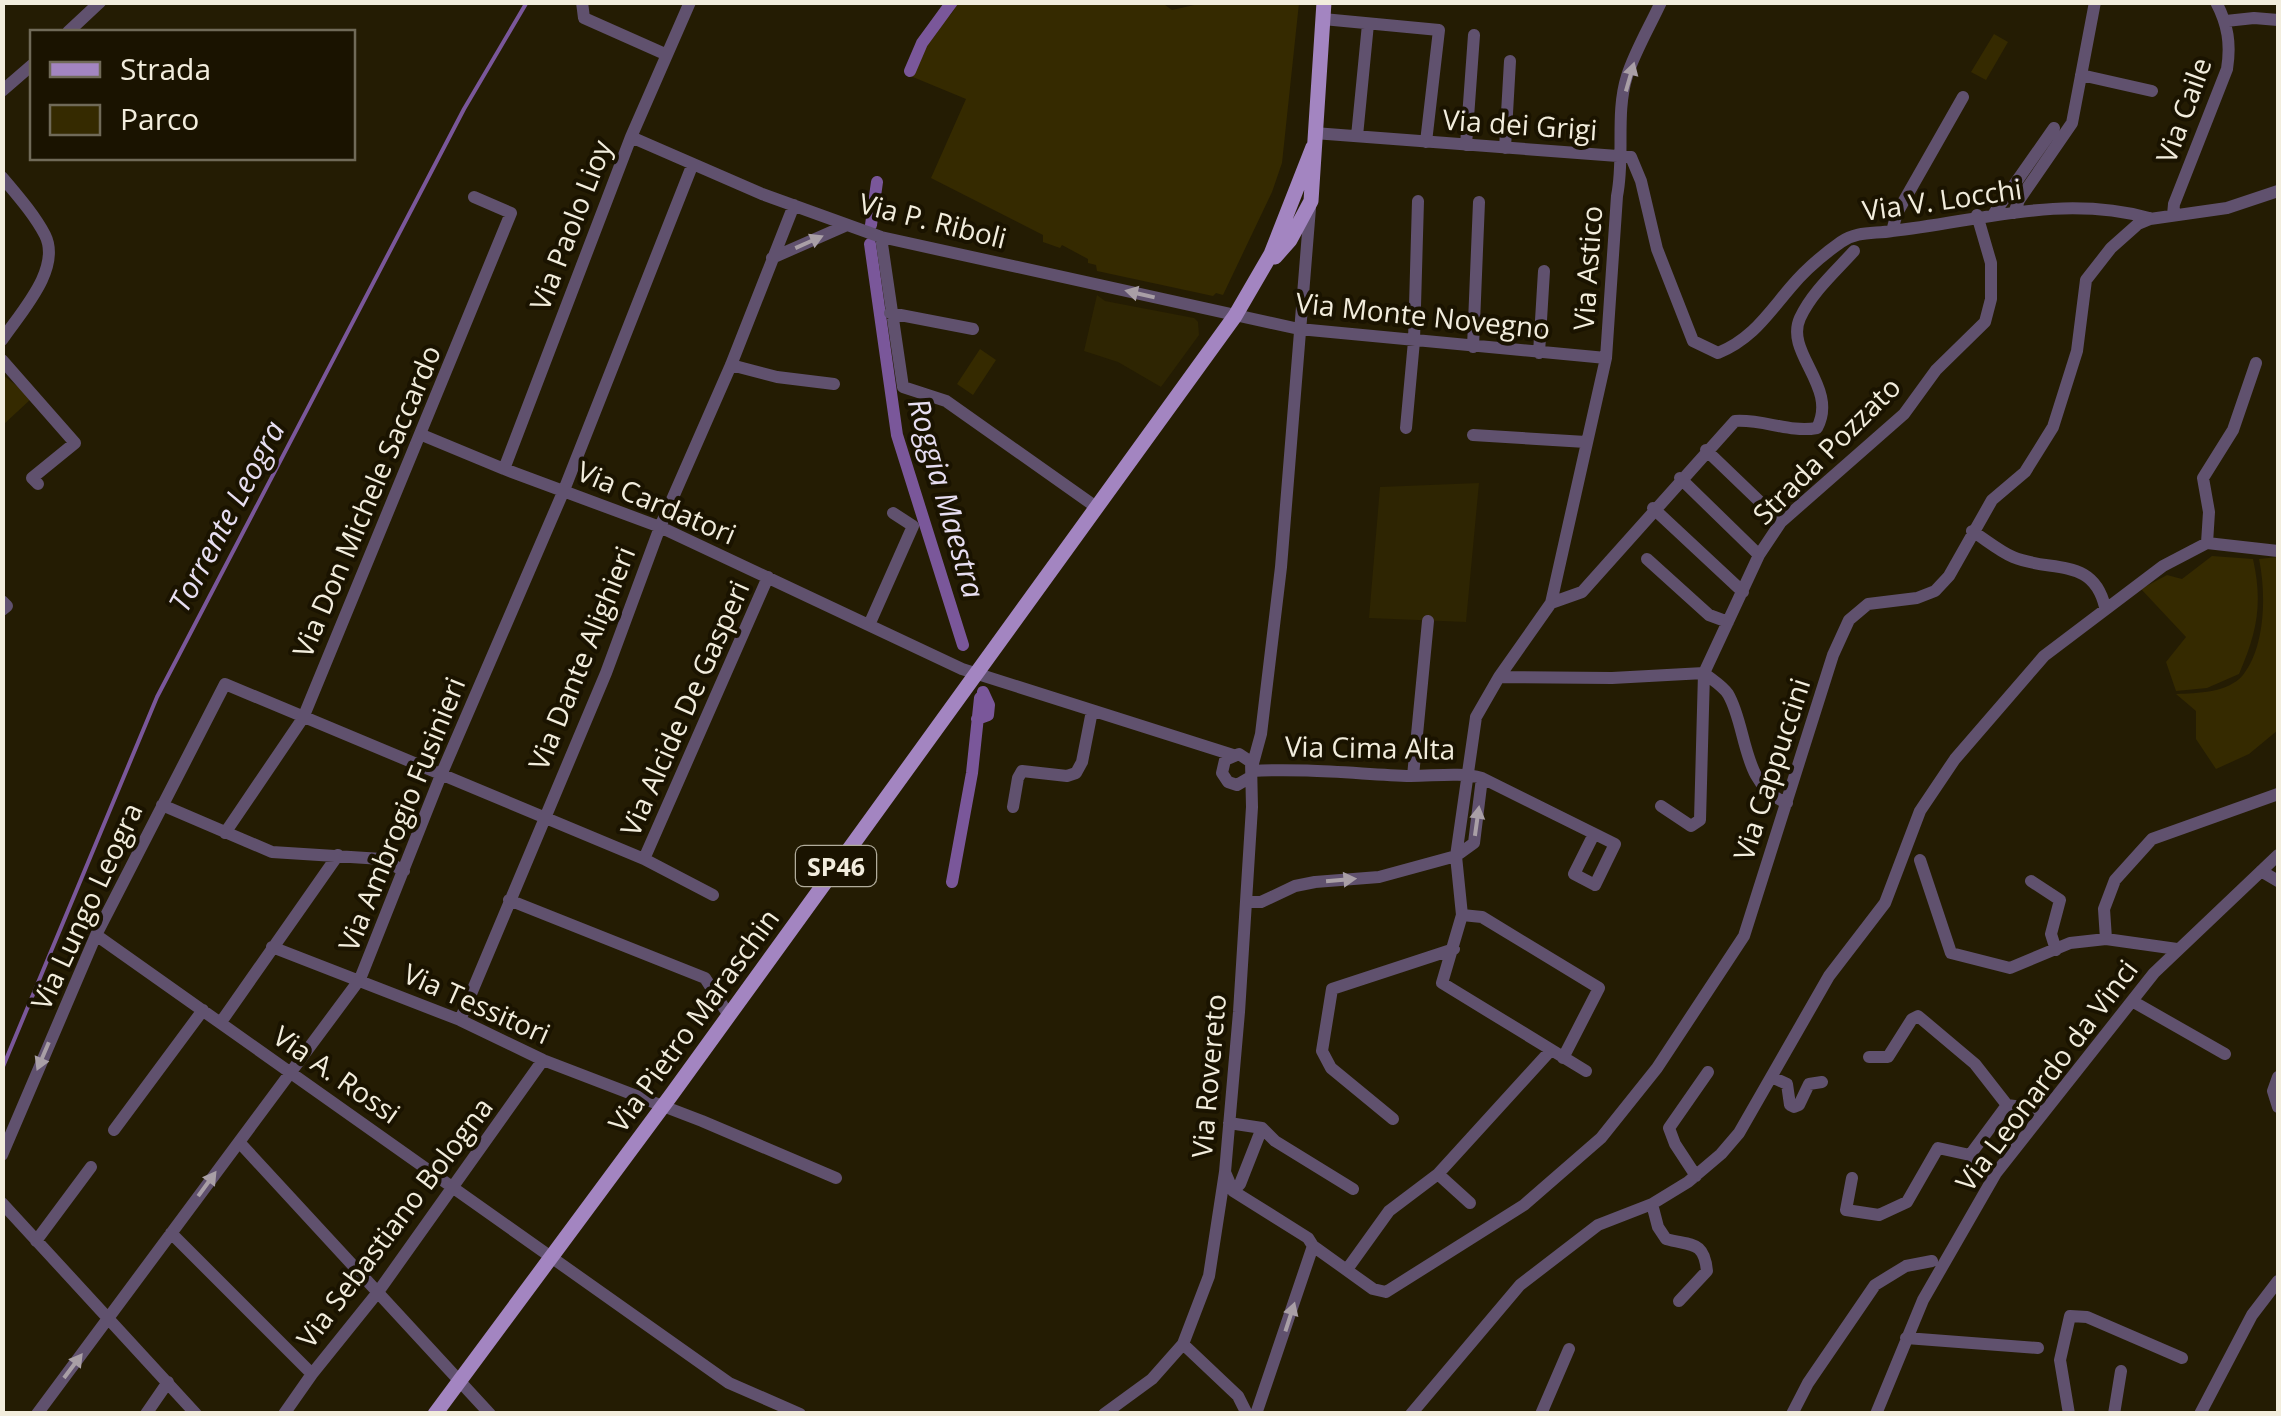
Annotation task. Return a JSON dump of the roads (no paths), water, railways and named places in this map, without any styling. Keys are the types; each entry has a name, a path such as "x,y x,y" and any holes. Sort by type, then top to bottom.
{"main road":[{"name":"Via Rovereto","path":"1306,195 1323,11"},
{"name":"Via Pietro Maraschin","path":"1259,276 1299,241 1306,195"},
{"name":"Via Pietro Maraschin","path":"434,1414 1235,316 1306,195"}],"street":[{"path":"70,30 100,2"},
{"path":"582,2 584,18 665,54"},
{"name":"Via Paolo Lioy","path":"504,469 631,137 690,2"},
{"name":"Via dei Grigi","path":"1313,140 1357,136 1620,157 1626,78 1661,2"},
{"path":"2014,213 2072,123 2094,2"},
{"name":"Via Caile","path":"2173,215 2227,69 2230,49 2226,21 2216,2"},
{"path":"1323,11 1368,24 1440,30 1426,142"},
{"path":"2226,21 2278,20"},
{"path":"1357,136 1368,24"},
{"path":"1466,145 1474,34"},
{"path":"1504,148 1510,61"},
{"path":"5,92 30,67"},
{"path":"2082,75 2152,91"},
{"path":"1892,232 1897,214 1963,98"},
{"path":"1993,215 2054,128"},
{"name":"Via P. Riboli","path":"631,137 692,166 881,237 1235,316"},
{"name":"Via Astico","path":"1557,1054 1442,984 1462,915 1456,856 1476,717 1551,603 1606,358 1620,157"},
{"name":"Via V. Locchi","path":"1620,157 1631,157 1641,180 1657,248 1693,340 1718,354 1737,346 1755,331 1793,284 1844,240 1862,233 1892,232 1977,215 2078,207 2150,219"},
{"name":"Via Ambrogio Fusinieri","path":"37,1414 360,979 441,775 564,490 692,166"},
{"path":"2,177 46,237 49,253 44,274 2,340"},
{"name":"Via Cappuccini","path":"1224,1172 1233,1191 1308,1238 1313,1246 1373,1289 1386,1292 1524,1205 1601,1138 1658,1068 1744,936 1833,654 1849,620 1868,604 1902,601 1935,591 1949,576 1992,500 2025,472 2053,426 2077,351 2086,280 2111,248 2138,224 2227,208 2278,190"},
{"name":"Via Rovereto","path":"1184,1344 1209,1276 1221,1205 1247,902 1252,806 1248,775 1263,723 1281,566 1300,328 1299,241 1306,195"},
{"name":"Via Don Michele Saccardo","path":"225,833 303,718 512,213 474,196"},
{"path":"1406,428 1414,341 1418,201"},
{"path":"1473,347 1479,202"},
{"name":"Via Dante Alighieri","path":"460,1020 606,673 660,527 731,365 794,206"},
{"name":"Strada Pozzato","path":"1704,673 1759,555 1781,522 1904,414 1936,370 1984,322 1991,299 1991,263 1977,215"},
{"path":"772,258 847,226"},
{"path":"881,237 903,387 946,401 1096,507"},
{"path":"1551,603 1582,592 1735,420 1755,420 1798,432 1817,428 1823,416 1822,394 1798,340 1799,320 1854,251"},
{"path":"1539,353 1544,271"},
{"path":"890,313 973,329"},
{"name":"Via Monte Novegno","path":"1235,316 1414,341 1606,358"},
{"path":"2,360 75,442 32,478 38,484"},
{"path":"2207,543 2209,512 2203,478 2233,430 2256,363"},
{"path":"731,365 834,384"},
{"path":"1472,434 1586,442"},
{"name":"Via Cardatori","path":"422,435 660,527 976,674 1236,754"},
{"path":"1706,450 1781,522"},
{"path":"1680,478 1759,555"},
{"path":"1653,508 1743,592"},
{"path":"869,625 914,526 893,513"},
{"path":"1972,530 2014,557 2086,573 2101,590 2105,607"},
{"path":"1411,1414 1520,1285 1598,1225 1652,1204 1696,1176 1739,1133 1774,1078 1829,976 1884,903 1920,811 1955,759 2044,656 2163,566 2207,543 2278,551"},
{"path":"1647,559 1710,616 1728,622"},
{"name":"Via Alcide De Gasperi","path":"644,858 768,577"},
{"path":"2,601 7,606 2,610"},
{"path":"1413,776 1428,621"},
{"path":"1661,806 1691,826 1700,820 1704,673"},
{"path":"1499,677 1612,678 1704,673 1728,692 1749,762 1775,799 1786,803"},
{"name":"Via Lungo Leogra","path":"2,1155 96,934 225,684 303,718"},
{"path":"1013,807 1022,771 1067,776 1076,773 1082,762 1092,711"},
{"path":"303,718 644,858 714,895"},
{"path":"1236,754 1248,758 1248,775 1224,778 1224,760 1236,754 1263,723"},
{"path":"1203,746 1222,768"},
{"name":"Via Cima Alta","path":"1248,775 1288,769 1413,776 1466,774 1482,778 1594,834"},
{"path":"1247,902 1261,902 1296,886 1379,877 1456,856 1474,843 1482,778"},
{"path":"2106,939 2104,908 2115,880 2152,838 2278,794"},
{"path":"162,805 272,852 382,860 404,871"},
{"path":"222,1022 338,855"},
{"name":"Via Leonardo da Vinci","path":"1876,1414 1942,1262 1996,1173 2178,949 2278,856"},
{"path":"1920,860 1951,952 2010,968 2070,944 2106,939 2178,949"},
{"path":"2261,871 2278,881"},
{"path":"2031,881 2060,900 2051,934 2056,950"},
{"path":"509,900 705,978 728,1014"},
{"path":"1348,1268 1389,1211 1438,1174 1557,1054 1599,988 1482,917 1462,915"},
{"name":"Via A. Rossi","path":"96,934 550,1255"},
{"name":"Via Tessitori","path":"272,947 360,979 543,1060 836,1178"},
{"path":"1393,1119 1330,1068 1322,1050 1332,989 1454,949"},
{"path":"2132,1001 2226,1054"},
{"path":"114,1130 203,1010"},
{"path":"1869,1057 1888,1057 1912,1019 1918,1016 1975,1064 2008,1106 2044,1110"},
{"path":"1557,1054 1586,1071"},
{"name":"Via Sebastiano Bologna","path":"284,1414 378,1292 543,1060"},
{"path":"1696,1176 1675,1144 1670,1128 1708,1072"},
{"path":"2278,1077 2273,1091 2278,1106"},
{"path":"1774,1078 1786,1084 1794,1107 1809,1084 1822,1082"},
{"path":"1970,1155 2008,1106"},
{"path":"1229,1123 1262,1128 1275,1141 1352,1188"},
{"path":"1233,1191 1240,1184 1262,1128"},
{"path":"239,1142 490,1414"},
{"path":"1852,1178 1846,1210 1880,1215 1907,1202 1938,1148 1970,1155 1996,1173"},
{"path":"36,1241 91,1167"},
{"path":"1438,1174 1470,1203"},
{"name":"Via Cappuccini","path":"1221,1205 1231,1201 1256,1207"},
{"path":"2,1203 196,1414"},
{"path":"1652,1204 1666,1239 1694,1244 1706,1256 1708,1271 1679,1300"},
{"path":"171,1233 312,1374"},
{"path":"1256,1414 1313,1246"},
{"path":"550,1255 729,1383 800,1414"},
{"path":"1792,1414 1808,1383 1874,1285 1906,1266 1932,1261"},
{"path":"2200,1414 2252,1316 2278,1281"},
{"path":"2069,1414 2060,1360 2070,1316 2088,1317 2182,1358"},
{"path":"1906,1338 2038,1348"},
{"path":"1104,1414 1152,1379 1184,1344 1238,1396 1247,1414"},
{"path":"1541,1414 1569,1350"},
{"path":"2114,1414 2121,1371"},
{"path":"146,1414 168,1382"},
{"path":"1238,1396 1250,1397 1267,1388"}],"waterway":[{"name":"Torrente Leogra","path":"2,1069 157,697 464,109 527,2"},
{"name":"Roggia Maestra","path":"910,71 922,43 952,2"},
{"name":"Roggia Maestra","path":"871,225 877,182"},
{"name":"Roggia Maestra","path":"870,244 897,435 963,645"},
{"name":"Roggia Maestra","path":"977,719 988,715 989,705 983,692"},
{"name":"Roggia Maestra","path":"952,882 972,773 980,698 984,694"}]}
